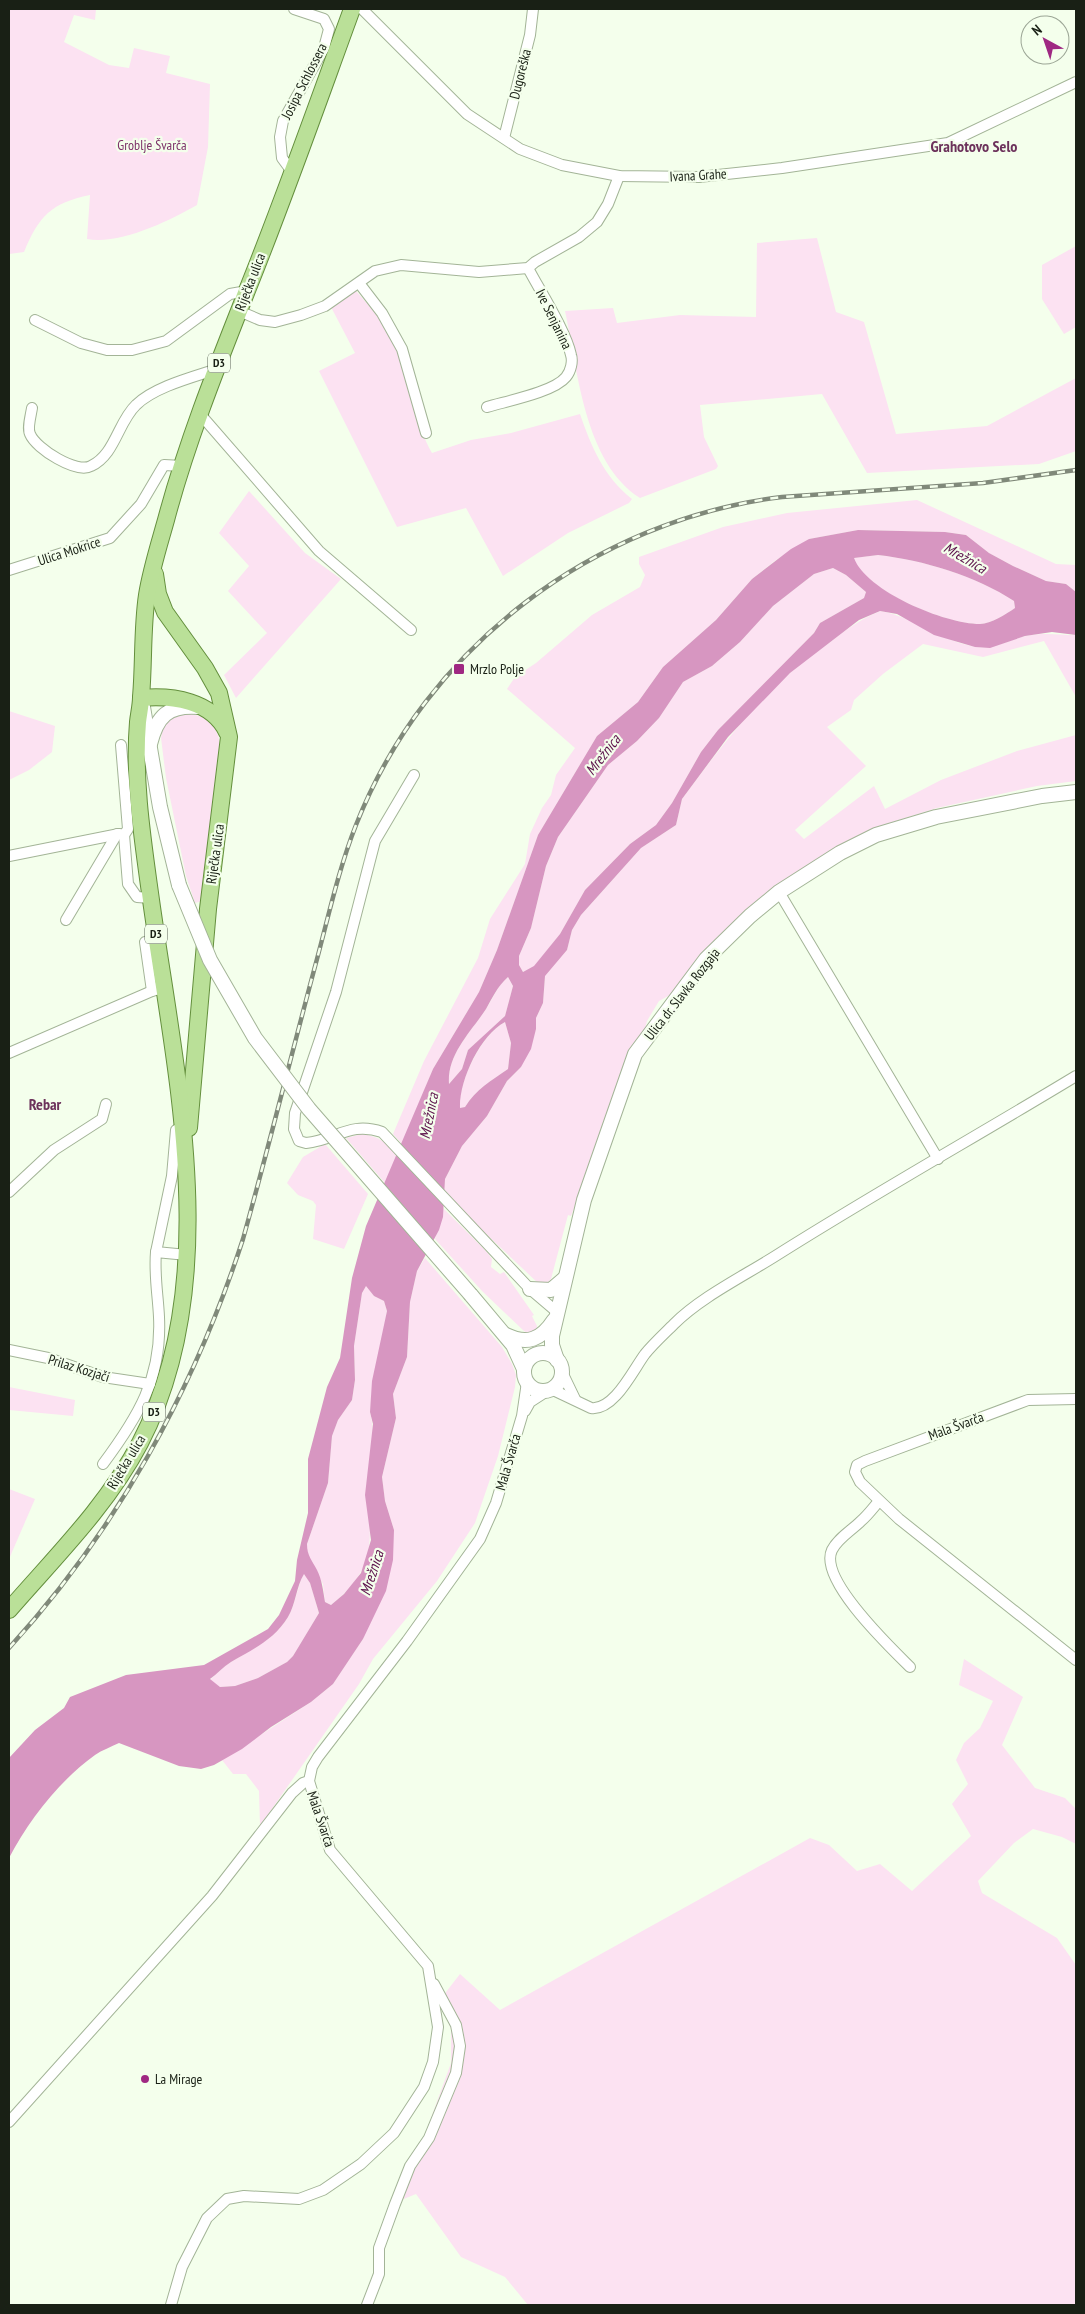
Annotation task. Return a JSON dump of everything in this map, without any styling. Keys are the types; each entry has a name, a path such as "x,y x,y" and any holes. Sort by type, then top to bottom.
{"main road":[{"name":"Riječka ulica","path":"9,1610 96,1510 122,1474 141,1441 158,1402 174,1353 181,1320 187,1255 185,1170 176,1067 158,989 138,767 138,723 147,596 182,466 200,414 352,9"},
{"name":"Riječka ulica","path":"156,557 155,577 158,594 165,612 205,668 219,693 229,737 202,971 185,1170"},
{"path":"141,698 179,699 202,708 220,720 229,737"},
{"path":"176,1067 182,1051 202,971"}],"street":[{"name":"Josipa Schlossera","path":"292,173 282,158 280,137 283,121 324,48 329,29 324,19 294,9"},
{"name":"Ivana Grahe","path":"362,9 467,114 520,149 562,164 618,176 699,177 782,168 948,143 1076,82"},
{"name":"Dugoreška","path":"504,138 530,35 533,9"},
{"path":"239,311 260,320 275,322 325,306 375,271 401,265 479,272 528,268 579,237 597,222 608,204 618,176"},
{"name":"Ive Senjanina","path":"487,407 553,386 567,376 572,365 571,354 556,319 528,268"},
{"path":"358,283 382,313 402,349 426,433"},
{"path":"35,320 81,343 107,350 132,350 166,341 230,294 247,291"},
{"path":"32,408 29,433 34,442 69,465 81,468 90,467 101,460 136,405 162,390 217,369"},
{"path":"200,414 319,551 411,630"},
{"name":"Ulica Mokrice","path":"9,570 110,538 140,504 164,465 182,466"},
{"path":"141,698 167,839 179,885 210,960 255,1038 309,1109 471,1294 513,1345 526,1376 538,1390 549,1390 597,1409 618,1393 646,1353 676,1322 697,1306 816,1230 1076,1076"},
{"path":"150,747 157,723 167,713 183,707 202,708"},
{"path":"66,920 120,835 128,829 121,745"},
{"path":"414,775 375,841 336,992 295,1113 294,1130 299,1141 306,1143 358,1127 382,1132 394,1142 470,1227 556,1315 544,1333 532,1341 519,1340 504,1334"},
{"name":"Ulica dr. Slavka Rozgaja","path":"559,1366 552,1345 552,1336 584,1200 636,1054 706,959 750,916 779,892 840,853 876,835 936,817 1042,796 1076,792"},
{"path":"120,835 128,884 137,896 151,898"},
{"path":"9,856 120,835"},
{"path":"779,892 938,1159"},
{"path":"9,1054 158,989 144,942"},
{"name":"Riječka ulica","path":"103,1464 128,1430 156,1368 159,1318 154,1269 172,1176 178,1096"},
{"path":"9,1192 54,1150 102,1119 106,1104"},
{"path":"156,1252 187,1255"},
{"path":"530,1289 551,1290 565,1278"},
{"name":"Ulica dr. Slavka Rozgaja","path":"535,1355 552,1336"},
{"path":"513,1345 527,1354 547,1354 559,1366 576,1400"},
{"name":"Prilaz Kozjači","path":"9,1350 48,1358 103,1377 150,1384"},
{"path":"522,1416 526,1363 535,1355"},
{"path":"522,1416 530,1402 559,1382 559,1366"},
{"name":"Mala Švarča","path":"879,1501 860,1482 855,1472 857,1466 931,1435 1028,1400 1076,1399"},
{"name":"Mala Švarča","path":"171,2305 182,2267 206,2218 227,2199 244,2196 300,2199 323,2190 361,2164 394,2133 424,2087 434,2062 438,2027 428,1966 330,1850 309,1781 312,1767 318,1757 407,1641 480,1539 496,1503 522,1416"},
{"path":"910,1667 865,1619 842,1589 831,1568 829,1559 837,1542 863,1520 879,1501 1076,1660"},
{"path":"9,2122 212,1896 292,1793 303,1783 309,1781"},
{"path":"367,2305 379,2274 379,2248 394,2204 410,2166 429,2138 456,2073 460,2046 456,2025 431,1979"}],"green space":[{"name":"Groblje Švarča","path":"9,9 96,9 95,20 74,15 64,42 109,65 129,68 134,48 170,56 166,73 210,84 208,147 197,205 173,218 144,230 129,235 100,240 87,239 90,195 77,198 56,207 41,220 24,252 9,254"},
{"path":"817,238 836,312 864,322 896,434 987,426 1076,378 1076,451 1039,464 867,473 822,394 700,405 704,437 718,466 716,469 640,498 621,482 606,462 595,439 586,414 565,311 613,308 617,323 680,315 756,317 757,243"},
{"path":"1076,246 1076,327 1064,334 1042,299 1042,265"},
{"path":"356,291 378,317 402,357 419,422 432,453 471,440 511,433 580,414 589,438 606,471 632,499 629,503 568,533 503,576 466,508 397,527 319,371 355,353 331,307"},
{"path":"249,491 305,553 341,579 236,698 224,675 267,633 228,591 249,566 219,533"},
{"path":"917,500 1056,564 1076,565 1076,592 1066,584 1046,581 1013,566 989,553 966,535 945,532 858,530 809,539 776,560 752,579 716,620 663,667 638,702 597,736 538,835 497,950 479,992 433,1069 402,1144 393,1134 424,1061 478,958 490,919 525,864 530,834 542,808 551,795 556,775 575,748 507,689 515,677 536,663 592,615 640,587 645,575 639,564 639,557 723,527 787,513"},
{"path":"878,555 895,557 949,570 999,592 1014,601 1015,608 994,621 984,624 965,623 927,612 889,593 873,582 861,570 853,558"},
{"path":"833,568 846,575 866,592 864,598 820,623 814,633 718,730 701,752 672,803 656,825 630,844 585,890 560,934 534,967 523,972 519,965 519,956 531,928 546,866 558,837 608,765 637,741 659,718 683,682 712,666 740,642 773,606 814,574"},
{"path":"880,611 893,614 953,641 978,647 991,647 1020,637 1033,635 1076,635 1076,697 1044,641 983,657 923,644 883,674 854,700 851,710 827,727 866,766 795,830 804,839 874,786 885,809 941,780 1017,751 1076,735 1076,781 1037,786 937,808 883,825 815,861 705,950 670,995 659,1001 647,1021 642,1041 623,1076 571,1216 568,1215 551,1279 545,1285 540,1285 482,1230 475,1227 444,1191 445,1179 462,1146 487,1116 507,1081 521,1067 536,1029 536,1018 543,1003 545,975 567,950 572,930 581,915 641,848 676,825 682,799 749,715 799,665 853,625"},
{"path":"9,711 55,726 52,752 29,770 9,780"},
{"path":"175,713 192,714 211,723 218,736 220,745 202,901 195,903 186,876 166,778 161,738 164,724"},
{"path":"508,977 513,986 505,1016 468,1050 462,1069 449,1084 449,1073 456,1053 498,988"},
{"path":"505,1022 511,1043 508,1069 479,1090 465,1107 459,1109 467,1073 479,1048"},
{"path":"362,1134 373,1136 382,1141 398,1155 385,1183 346,1138"},
{"path":"325,1144 368,1194 344,1249 313,1239 316,1205 313,1201 298,1195 287,1183 303,1157"},
{"path":"443,1208 487,1252 492,1259 491,1267 500,1274 504,1272 534,1315 532,1316 537,1326 536,1332 527,1333 524,1331 482,1291 435,1239"},
{"path":"425,1258 502,1347 512,1364 516,1375 515,1387 498,1456 475,1523 437,1581 373,1659 359,1684 260,1826 259,1791 246,1774 233,1774 222,1760 311,1702 333,1684 363,1639 394,1530 385,1501 382,1477 396,1418 393,1394 407,1357 410,1302 417,1271"},
{"path":"366,1285 374,1296 384,1301 387,1311 370,1412 373,1432 366,1495 369,1516 369,1545 367,1557 358,1577 342,1596 331,1605 325,1602 323,1584 307,1555 307,1544 328,1483 332,1436 338,1420 352,1400 355,1380 354,1346 362,1293"},
{"path":"9,1387 75,1400 73,1416 9,1410"},
{"path":"9,1489 35,1499 9,1559"},
{"path":"304,1573 310,1583 319,1613 293,1656 287,1662 258,1678 235,1686 220,1687 210,1680 228,1664 255,1648 276,1632 291,1612"},
{"path":"964,1659 1023,1697 1002,1745 1035,1788 1065,1798 1076,1809 1076,1844 1062,1837 1033,1829 1014,1843 978,1881 982,1893 1057,1938 1076,1965 1076,2305 528,2305 505,2277 461,2257 416,2194 389,2205 403,2169 423,2140 451,2063 451,2029 439,2001 460,1974 500,2010 810,1838 829,1845 857,1871 880,1864 912,1891 971,1836 952,1804 968,1784 956,1760 964,1743 980,1728 993,1701 959,1685"}],"water":[{"name":"Mrežnica","path":"858,530 945,532 966,535 989,553 1013,566 1046,581 1066,584 1076,592 1076,635 1052,632 1025,636 990,648 975,647 934,635 897,614 880,611 859,620 790,673 728,737 682,799 676,825 641,848 581,915 572,930 567,950 545,976 543,1003 536,1018 536,1029 531,1049 521,1067 507,1081 487,1116 462,1146 445,1179 443,1217 439,1230 417,1271 410,1302 407,1357 393,1394 396,1418 382,1477 385,1501 394,1530 393,1560 386,1591 363,1639 333,1684 311,1702 271,1727 242,1749 214,1765 201,1769 179,1766 119,1743 98,1753 82,1765 57,1789 26,1830 9,1858 9,1758 35,1730 64,1708 70,1697 126,1675 204,1665 268,1629 279,1615 295,1581 297,1560 308,1513 308,1459 327,1387 340,1358 352,1278 366,1226 433,1069 479,992 497,950 538,835 597,736 638,702 663,667 716,620 752,579 791,549 809,539","holes":["878,555 895,557 949,570 999,592 1014,601 1015,608 984,624 965,623 947,618 928,612 890,593 861,570 854,558","833,568 846,575 866,592 864,598 820,623 814,633 718,730 701,752 672,803 656,825 630,844 585,890 560,934 534,966 523,972 519,965 519,956 531,928 546,866 558,837 608,765 637,741 659,718 683,682 712,666 740,642 773,606 814,574","508,977 513,986 505,1016 468,1050 462,1069 449,1084 449,1073 456,1053","505,1022 511,1043 508,1069 479,1090 465,1107 460,1108 467,1072 487,1037","366,1286 374,1296 384,1301 387,1311 372,1381 370,1412 373,1424 365,1495 371,1540 361,1573 344,1594 331,1605 325,1602 320,1578 309,1555 307,1544 328,1483 332,1436 338,1420 352,1400 355,1380 354,1346 362,1293","304,1574 310,1583 319,1613 293,1656 287,1662 258,1678 235,1686 220,1687 210,1679 228,1664 270,1638 276,1632 291,1612"]}],"railway":[{"path":"9,1648 48,1603 84,1556 148,1456 176,1404 201,1350 243,1239 344,858 356,825 387,761 426,702 472,649 525,603 583,564 646,533 713,510 782,497 983,483 1076,470"}],"place":[{"name":"Mrzlo Polje","path":"459,669"},
{"name":"La Mirage","path":"145,2079"}],"district":[{"name":"Grahotovo Selo","path":"974,146"},
{"name":"Rebar","path":"45,1104"}]}
